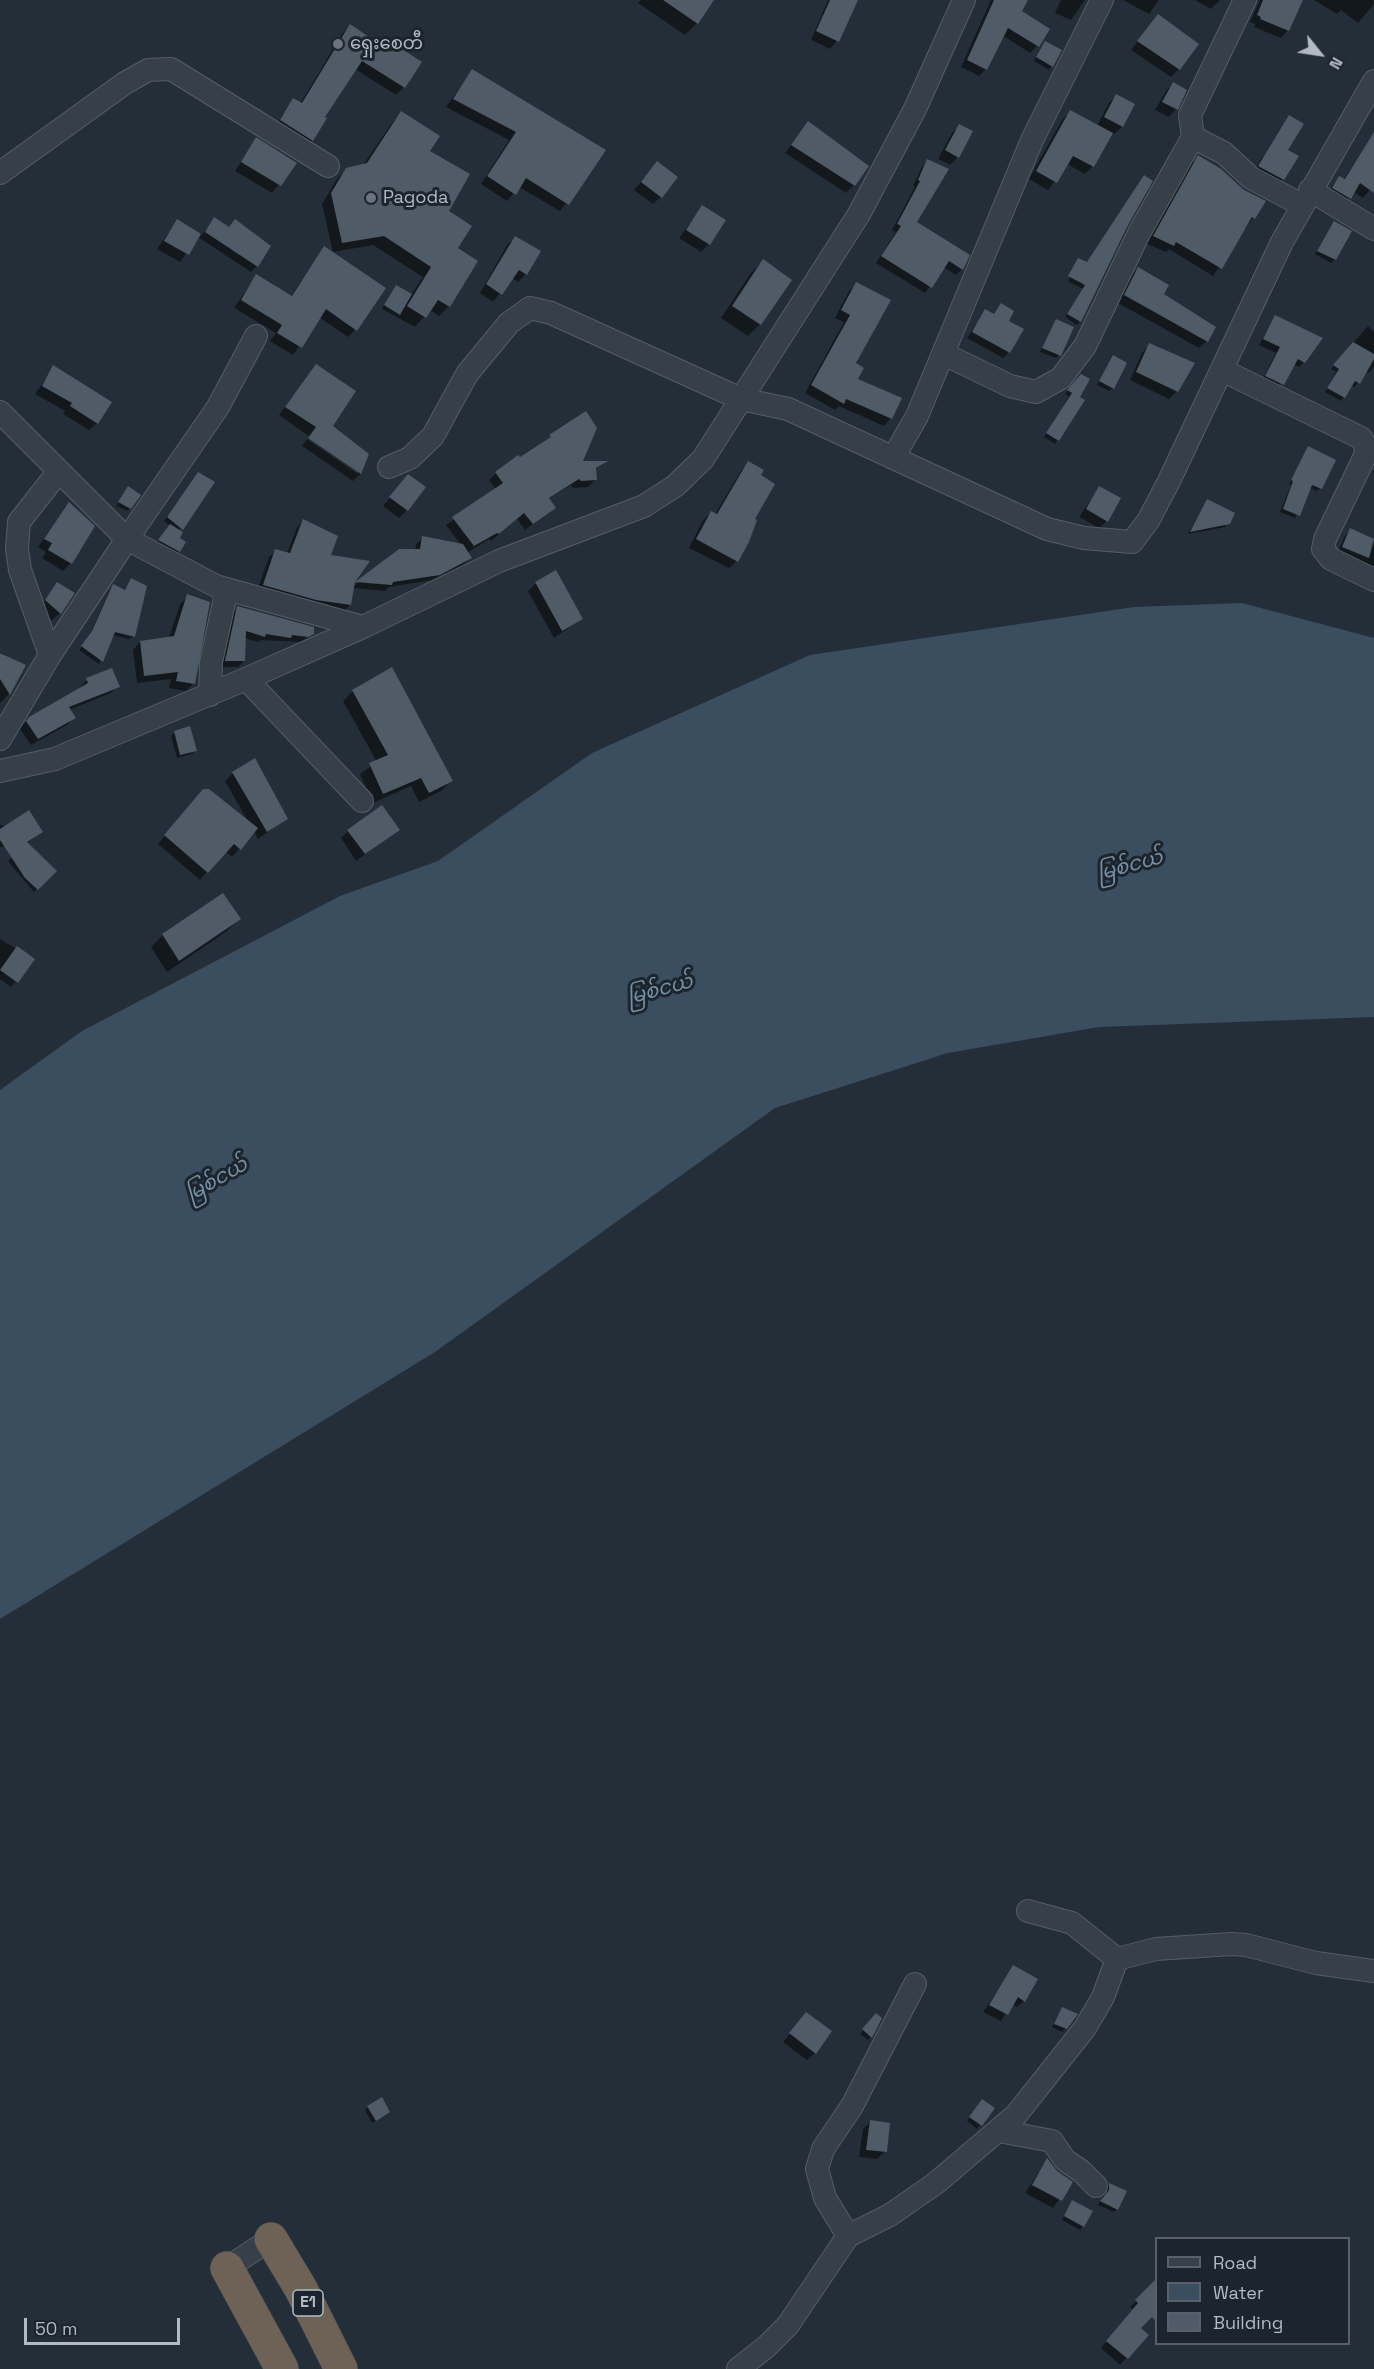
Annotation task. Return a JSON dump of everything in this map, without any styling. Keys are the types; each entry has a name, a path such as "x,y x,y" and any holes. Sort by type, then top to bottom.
{"highway":[{"name":"E1","path":"272,2239 301,2289 341,2369"},
{"path":"227,2268 282,2369"}],"street":[{"path":"0,771 55,759 210,695 363,627 499,561 644,506 675,486 703,459 860,214 915,109 964,0"},
{"path":"893,458 917,416 1032,140 1102,0"},
{"path":"944,354 1010,386 1036,392 1061,378 1085,346 1139,233 1193,137 1190,116 1245,0"},
{"path":"0,173 125,83 148,70 171,69 328,166"},
{"path":"389,467 410,458 433,436 467,374 509,323 530,308 551,313 741,399 788,409 1047,529 1084,538 1132,542 1148,521 1222,370 1255,296 1306,198 1374,81"},
{"path":"1193,137 1224,153 1251,178 1306,198 1374,229"},
{"path":"0,739 50,655 218,408 256,336"},
{"path":"1222,370 1361,438 1366,446 1365,456 1325,539 1323,549 1331,559 1374,579"},
{"path":"0,412 127,539 216,586 363,627"},
{"path":"50,655 10,569 19,522 59,471"},
{"path":"210,695 211,662 227,589"},
{"path":"246,679 362,801"},
{"path":"1028,1911 1072,1923 1118,1959"},
{"path":"1118,1959 1156,1949 1230,1944 1246,1945 1316,1963 1374,1971"},
{"path":"738,2369 766,2347 788,2325 848,2236 890,2215 936,2183 1016,2115 1085,2028 1103,1997 1118,1959"},
{"path":"848,2236 825,2198 817,2169 823,2149 852,2106 915,1984"},
{"path":"999,2131 1052,2141 1065,2160 1081,2171 1096,2186"},
{"path":"227,2268 272,2239"}],"water":[{"name":"မြစ်ငယ်","path":"1242,603 1374,638 1374,1017 1099,1027 948,1053 775,1108 435,1352 0,1619 0,1090 82,1031 340,896 438,861 592,753 810,655 1134,607"}],"building":[{"path":"663,0 714,0 698,24"},
{"path":"830,0 858,0 839,42 816,31"},
{"path":"994,0 1028,0 1022,11 1050,29 1039,47 1008,28 987,70 967,60"},
{"path":"1263,0 1303,0 1289,31 1260,19 1261,17 1257,15"},
{"path":"1158,14 1199,44 1180,70 1137,41"},
{"path":"350,24 391,52 396,45 422,62 405,88 362,61 325,117 327,118 313,141 280,120 293,98 302,103"},
{"path":"1045,41 1062,50 1053,67 1036,57"},
{"path":"472,69 606,150 569,205 526,178 516,195 487,176 516,132 453,99"},
{"path":"1173,82 1187,90 1178,110 1162,102"},
{"path":"1116,94 1135,104 1123,127 1104,117"},
{"path":"1070,110 1113,133 1094,167 1073,156 1057,183 1036,171"},
{"path":"401,111 440,136 430,151 470,174 449,211 472,226 458,248 478,261 450,307 438,300 426,318 407,306 431,267 384,236 342,243 331,193 346,168 367,163"},
{"path":"1289,115 1304,124 1288,150 1299,156 1284,180 1258,166"},
{"path":"808,121 869,166 855,186 791,145"},
{"path":"959,124 973,131 959,158 945,150"},
{"path":"1374,132 1374,193 1360,183 1351,199 1332,188 1339,176 1345,179"},
{"path":"256,137 297,163 281,186 241,162"},
{"path":"1198,155 1221,169 1244,190 1266,201 1255,219 1252,217 1222,269 1176,242 1174,246 1153,236"},
{"path":"927,159 949,169 917,222 970,255 963,270 949,261 932,288 881,256 901,226 897,224 920,181 918,180"},
{"path":"657,161 678,177 662,198 641,182"},
{"path":"1144,175 1153,181 1127,227 1081,322 1067,314 1085,285 1068,276 1078,258 1087,262"},
{"path":"702,205 726,220 710,245 686,230"},
{"path":"214,217 229,227 235,219 271,246 258,267 205,232"},
{"path":"177,219 201,234 189,255 164,241"},
{"path":"1334,221 1352,231 1336,260 1317,251"},
{"path":"515,236 541,251 527,275 519,270 502,295 486,284"},
{"path":"324,246 386,288 357,331 326,309 302,348 277,333 282,325 241,300 256,274 292,296"},
{"path":"763,259 792,280 761,325 732,306"},
{"path":"1138,267 1169,285 1164,294 1216,327 1208,342 1124,295"},
{"path":"856,282 891,300 856,363 864,368 858,379 902,398 892,419 846,399 844,404 811,385 850,315 841,310"},
{"path":"396,285 412,294 400,315 384,305"},
{"path":"1001,303 1014,311 1009,321 1024,329 1010,353 972,332 985,309 994,314"},
{"path":"1275,315 1323,338 1305,363 1298,359 1284,385 1265,376 1280,347 1263,339"},
{"path":"1056,319 1074,327 1061,356 1042,348"},
{"path":"1353,342 1374,354 1374,359 1360,384 1355,381 1345,398 1327,388 1339,369 1333,365"},
{"path":"1149,343 1195,363 1178,392 1136,372"},
{"path":"1113,355 1127,363 1114,389 1099,381"},
{"path":"316,364 356,391 333,426 369,454 361,474 308,438 316,427 285,407"},
{"path":"53,365 112,402 98,424 70,406 72,403 42,386"},
{"path":"1081,374 1090,379 1080,397 1085,400 1059,441 1046,433 1072,393 1067,390"},
{"path":"586,411 597,428 583,461 608,461 596,468 597,480 581,481 579,479 549,498 556,508 533,524 524,513 499,534 474,546 452,517 503,483 495,472 518,455 520,457 551,437 549,435"},
{"path":"1308,446 1336,460 1322,489 1312,485 1300,516 1283,509 1293,481 1291,480"},
{"path":"748,461 764,470 761,475 775,484 755,519 757,520 749,542 738,562 696,539 711,511 717,514"},
{"path":"198,472 215,482 183,530 167,517"},
{"path":"408,474 426,487 408,511 389,497"},
{"path":"128,486 141,495 131,509 118,502"},
{"path":"1099,486 1121,498 1108,522 1086,509"},
{"path":"1207,499 1235,513 1230,524 1190,532"},
{"path":"69,502 95,526 72,564 48,550 52,543 44,539"},
{"path":"303,519 338,536 331,555 370,561 355,582 351,605 316,600 263,585 275,549 290,553"},
{"path":"170,524 183,532 180,538 186,542 180,552 158,540"},
{"path":"1350,528 1374,539 1369,558 1342,547"},
{"path":"422,536 463,544 472,558 440,575 393,582 392,585 355,582 399,549 420,549"},
{"path":"556,570 583,619 562,631 535,582"},
{"path":"131,578 147,586 135,637 115,632 103,662 81,646 92,631 113,584 125,590"},
{"path":"57,582 75,593 61,614 45,600"},
{"path":"187,594 210,602 195,684 176,681 178,672 144,676 140,641 174,636"},
{"path":"237,606 314,627 314,634 308,637 292,635 291,638 266,634 265,637 246,631 245,661 225,661"},
{"path":"0,653 26,665 10,695 0,679"},
{"path":"392,667 453,781 429,793 421,778 383,794 369,763 388,755 352,690"},
{"path":"112,668 120,687 69,707 76,718 38,739 26,721 29,717 88,683 86,678"},
{"path":"190,726 197,751 180,755 174,731"},
{"path":"255,758 288,819 267,832 232,772"},
{"path":"203,789 209,789 258,828 241,850 234,844 208,873 164,835"},
{"path":"382,805 400,830 365,854 347,830"},
{"path":"29,810 43,832 27,842 57,871 38,890 25,878 0,840 0,829"},
{"path":"223,893 241,919 179,961 162,934"},
{"path":"17,946 35,959 18,983 0,970"},
{"path":"1013,1965 1038,1979 1025,2002 1018,1997 1008,2015 989,2005"},
{"path":"1062,2007 1078,2014 1067,2029 1054,2024"},
{"path":"806,2012 832,2031 816,2054 789,2033"},
{"path":"876,2013 882,2018 872,2038 862,2029"},
{"path":"382,2097 390,2112 376,2121 367,2106"},
{"path":"982,2099 995,2108 982,2126 969,2117"},
{"path":"870,2120 890,2123 887,2152 866,2150"},
{"path":"1047,2158 1057,2171 1073,2182 1062,2201 1032,2185"},
{"path":"1109,2183 1127,2191 1118,2210 1100,2201 1109,2190"},
{"path":"1072,2200 1093,2211 1084,2227 1064,2216"},
{"path":"1155,2280 1155,2321 1152,2317 1141,2328 1149,2335 1128,2359 1106,2341 1138,2303 1135,2300"}],"place":[{"name":"ရှေးစေတီ","path":"338,44"},
{"name":"Pagoda","path":"371,198"}]}
